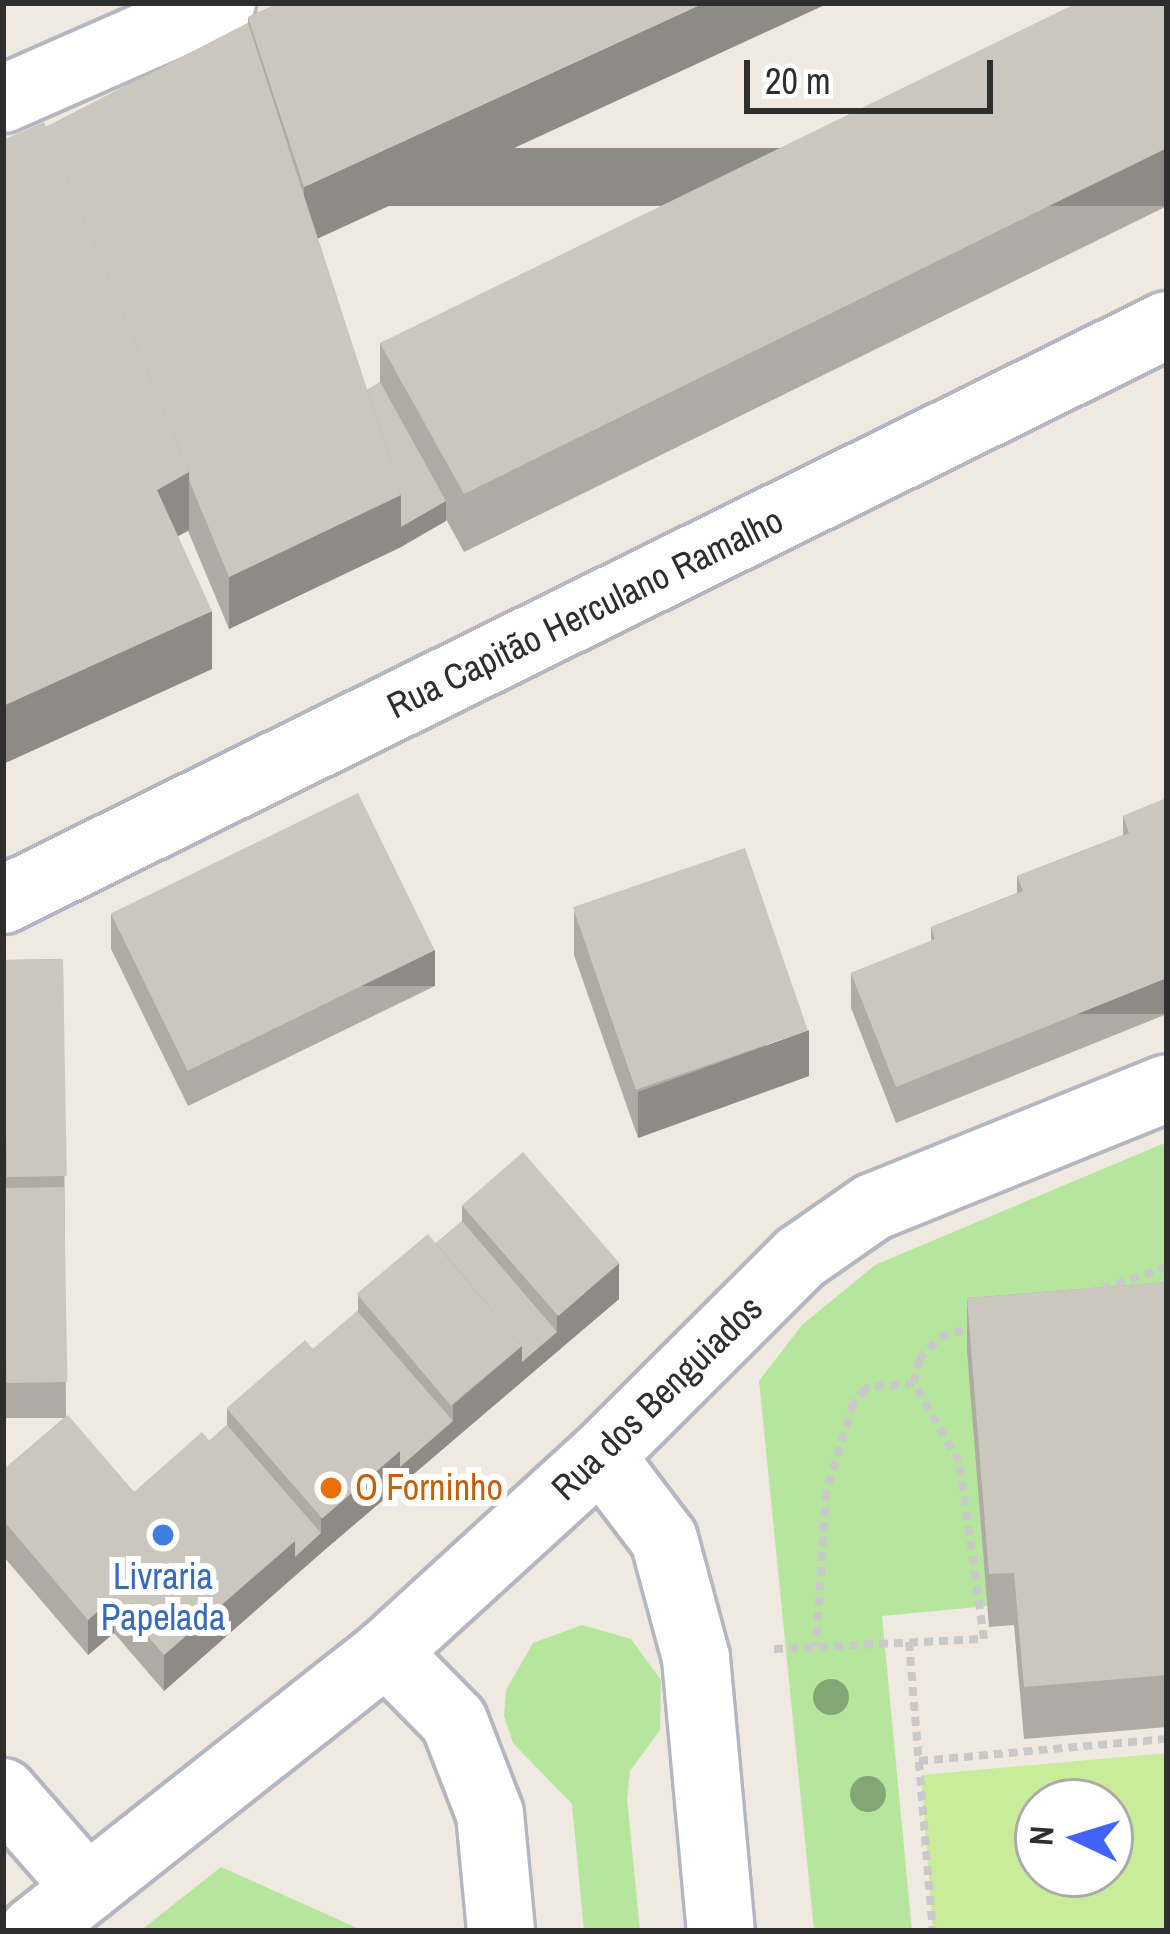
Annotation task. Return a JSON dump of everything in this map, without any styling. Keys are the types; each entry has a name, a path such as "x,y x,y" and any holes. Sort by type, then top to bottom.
{"street":[{"path":"3,99 221,3"},
{"name":"Rua Capitão Herculano Ramalho","path":"3,900 1167,325"},
{"name":"Rua dos Benguiados","path":"33,1931 386,1652 601,1456 801,1257 873,1207 1167,1088"},
{"path":"601,1456 664,1539 696,1658 721,1931"},
{"path":"386,1652 454,1721 490,1814 501,1931"},
{"path":"3,1792 87,1888"}],"path":[{"path":"1077,1296 1167,1267"},
{"path":"774,1649 984,1639 959,1462 914,1382 919,1360 940,1336 987,1323"},
{"path":"817,1647 826,1492 853,1404 865,1388 914,1382"},
{"path":"909,1642 933,1931"},
{"path":"919,1761 1167,1739"}],"green space":[{"path":"1167,1142 1167,1334 988,1606 882,1616 912,1931 814,1931 759,1381 802,1325 875,1265"},
{"path":"582,1625 631,1639 661,1680 660,1730 630,1771 627,1798 640,1931 584,1931 572,1804 513,1743 504,1716 506,1690 533,1643"},
{"path":"1167,1753 1167,1931 933,1931 921,1775"},
{"path":"221,1867 364,1931 140,1931"}],"building":[{"path":"279,3 704,3 304,187 248,17"},
{"path":"1077,3 1167,3 1167,148 464,494 380,343"},
{"path":"248,23 401,495 229,577 46,127"},
{"path":"44,122 189,472 157,490 212,611 3,706 3,140"},
{"path":"380,382 446,501 401,527 401,495 367,390"},
{"path":"358,793 435,950 188,1071 111,914"},
{"path":"1167,798 1167,978 896,1087 851,973 935,939 931,927 1023,891 1017,876 1129,833 1123,816"},
{"path":"745,848 808,1030 636,1090 573,907"},
{"path":"63,959 67,1176 7,1177 3,960"},
{"path":"523,1152 619,1263 558,1316 462,1205"},
{"path":"64,1187 67,1382 6,1383 3,1188"},
{"path":"462,1221 557,1332 522,1362 522,1346 436,1243"},
{"path":"428,1234 522,1346 451,1406 357,1294"},
{"path":"1167,1282 1167,1675 1024,1687 1014,1573 989,1574 967,1298"},
{"path":"357,1311 453,1421 400,1467 400,1451 313,1349"},
{"path":"305,1340 401,1450 322,1518 227,1408"},
{"path":"68,1415 134,1492 202,1432 295,1541 164,1655 114,1597 88,1620 3,1520 3,1470"},
{"path":"227,1425 321,1533 295,1557 295,1541 209,1441"}],"place":[{"name":"O Forninho","path":"331,1488"},
{"name":"Livraria Papelada","path":"163,1535"}]}
